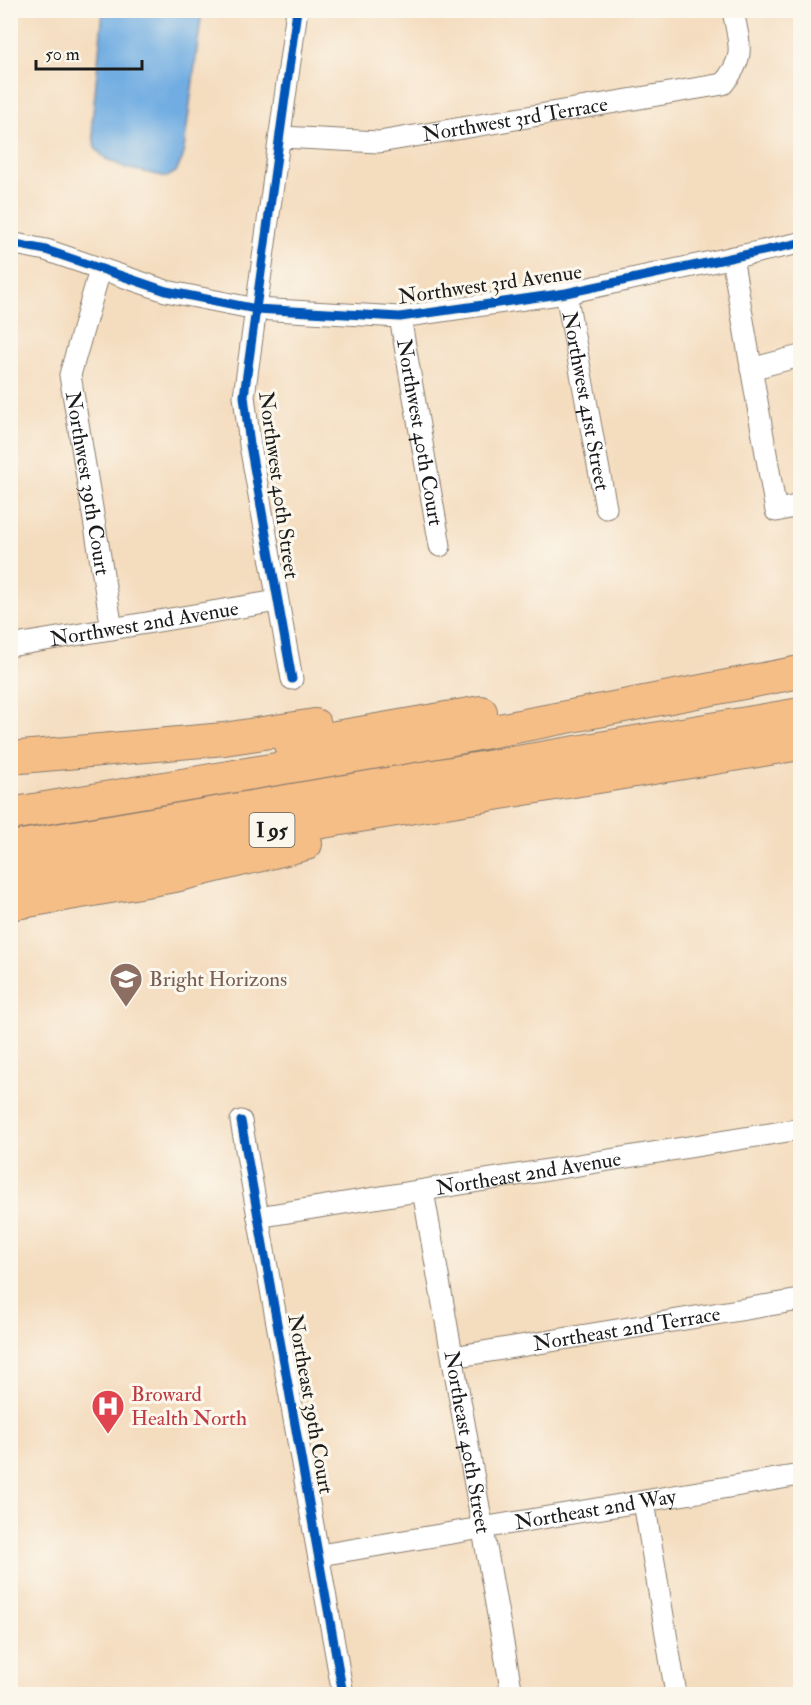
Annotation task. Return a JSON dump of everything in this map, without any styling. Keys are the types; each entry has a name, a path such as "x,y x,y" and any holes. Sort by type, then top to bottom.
{"highway":[{"path":"10,792 464,715 801,654"},
{"path":"10,814 437,742 801,672"},
{"path":"437,742 506,734 801,685"},
{"path":"10,758 224,739 416,708 464,715"},
{"path":"10,848 801,714"},
{"name":"I 95","path":"10,873 801,744"},
{"path":"10,904 175,876 380,829 534,787"}],"street":[{"name":"Northwest 40th Street","path":"292,679 244,396 297,10"},
{"name":"Northwest 3rd Terrace","path":"281,137 379,142 723,84 738,67 740,49 733,10"},
{"name":"Northwest 3rd Avenue","path":"10,243 46,250 166,291 256,309 400,317 567,293 801,243"},
{"path":"732,257 776,511 801,505"},
{"name":"Northwest 39th Court","path":"100,270 70,375 112,629"},
{"name":"Northwest 41st Street","path":"567,293 606,508"},
{"name":"Northwest 40th Court","path":"400,317 440,546"},
{"path":"751,369 801,356"},
{"name":"Northwest 2nd Avenue","path":"10,646 278,601"},
{"name":"Northeast 39th Court","path":"241,1121 344,1695"},
{"name":"Northeast 2nd Avenue","path":"258,1217 801,1129"},
{"name":"Northeast 40th Street","path":"423,1191 512,1695"},
{"name":"Northeast 2nd Terrace","path":"453,1357 801,1300"},
{"name":"Northeast 2nd Way","path":"320,1555 801,1475"},
{"path":"644,1502 676,1695"}],"water":[{"path":"103,11 202,11 183,157 176,172 167,177 126,168 106,159 95,148 92,124"}],"cycle path":[{"path":"292,679 250,445 244,396 297,10"},
{"path":"10,243 46,250 166,291 256,309 400,317 566,293 800,243"},
{"path":"241,1121 343,1694"}],"place":[{"name":"Bright Horizons","path":"126,1008"},
{"name":"Broward Health North","path":"108,1435"}]}
